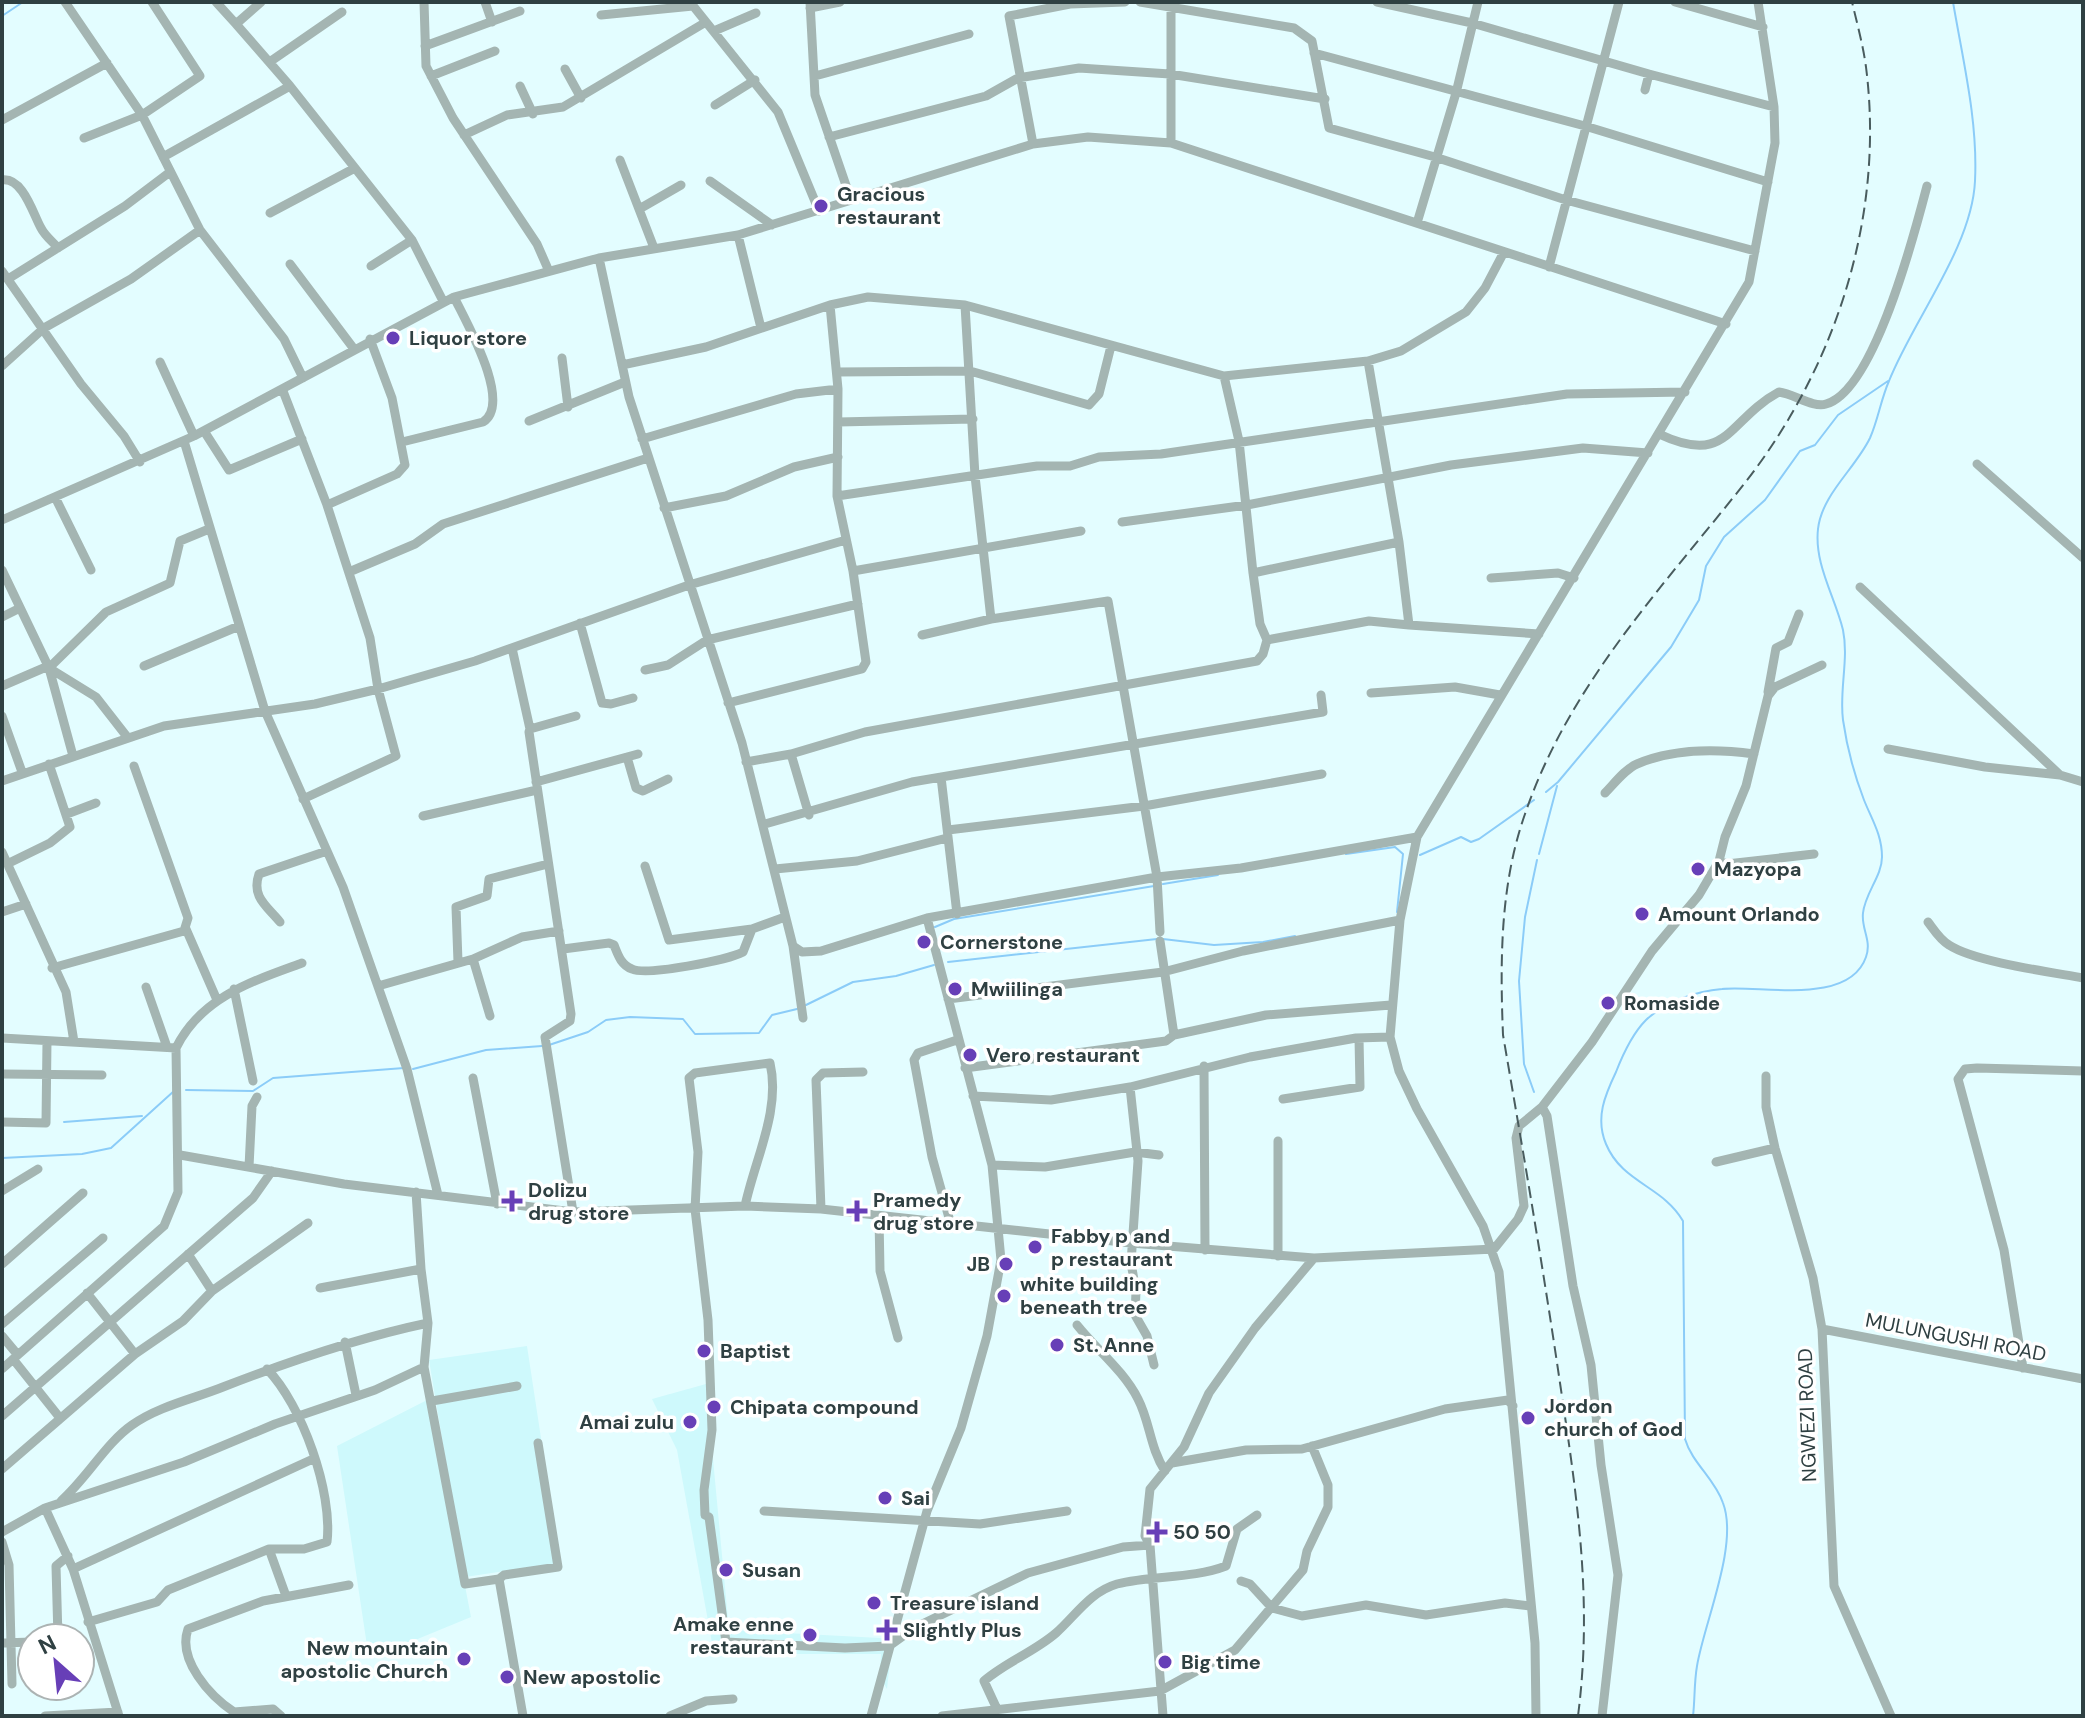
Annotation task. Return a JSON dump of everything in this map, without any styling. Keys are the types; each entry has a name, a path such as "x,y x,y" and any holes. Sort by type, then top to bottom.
{"street":[{"path":"65,2 142,115 200,230 284,339 303,378"},
{"path":"84,138 142,115 200,76 152,2"},
{"path":"216,2 271,61 412,240 443,301"},
{"path":"236,24 261,2"},
{"path":"424,2 424,59 431,76 464,135 537,244 548,269"},
{"path":"485,2 492,22"},
{"path":"840,2 810,5 815,95 851,200"},
{"path":"1033,144 1018,78 1009,16 1070,4 1125,2"},
{"path":"1140,2 1171,4 1294,28 1312,41 1325,99 1323,113 1329,128 1435,157 1566,200 1755,251"},
{"path":"1377,2 1472,23 1774,107"},
{"path":"1417,223 1456,93 1478,2"},
{"path":"1549,267 1619,2"},
{"path":"1675,2 1763,27"},
{"path":"1536,1716 1535,1643 1513,1406 1494,1249 1399,1071 1390,1037 1400,920 1417,837 1749,282 1775,143 1774,107 1758,2"},
{"path":"601,15 691,4 778,112 819,211"},
{"path":"1171,4 1171,143"},
{"path":"425,46 520,11"},
{"path":"271,61 342,12"},
{"path":"714,31 756,13"},
{"path":"464,135 507,115 552,111 581,98 706,22"},
{"path":"815,76 969,34"},
{"path":"431,76 495,51"},
{"path":"1314,53 1585,126 1768,182"},
{"path":"2,120 107,63"},
{"path":"829,137 986,96 1018,78 1079,68 1170,74 1325,99"},
{"path":"565,69 581,98"},
{"path":"1645,90 1649,74"},
{"path":"715,105 755,80"},
{"path":"163,157 290,86"},
{"path":"520,86 533,114"},
{"path":"2,520 56,499 194,436 283,391 370,339 454,297 548,269 738,235 1033,144 1088,137 1171,143 1726,324"},
{"path":"620,160 654,248"},
{"path":"270,213 355,168"},
{"path":"140,462 5,275 58,248 170,172"},
{"path":"2,180 12,182 34,209 41,229 58,248"},
{"path":"710,181 772,225"},
{"path":"641,208 681,185"},
{"path":"1659,434 1690,447 1706,446 1719,441 1779,392 1819,406 1835,401 1874,349 1927,186"},
{"path":"2,366 44,328 131,279 200,230"},
{"path":"738,235 761,328"},
{"path":"371,266 412,240"},
{"path":"622,365 706,347 830,305 868,297 965,305 1224,376 1368,361 1401,351 1466,312 1485,288 1504,252"},
{"path":"599,258 625,382 765,824 793,946 803,1018"},
{"path":"290,264 354,349"},
{"path":"402,442 483,422 493,414 495,406 488,374 454,297"},
{"path":"728,703 862,669 866,662 853,571 837,496 838,389 830,305"},
{"path":"965,305 975,476 991,619"},
{"path":"327,505 402,471 405,465 392,398 370,339"},
{"path":"837,372 970,371 1089,405 1099,394 1111,346"},
{"path":"562,358 568,407"},
{"path":"1368,361 1399,542 1409,625"},
{"path":"160,362 194,436 209,529 265,711 327,851 378,986 414,1090 438,1195"},
{"path":"746,762 791,754 865,732 1245,666 1263,654 1267,640 1260,624 1239,441 1224,376"},
{"path":"529,421 625,382"},
{"path":"642,439 796,394 838,389"},
{"path":"283,391 327,505 370,638 378,689 396,758 303,799"},
{"path":"837,496 1037,466 1070,466 1099,457 1161,454 1567,394 1685,392"},
{"path":"838,422 973,419"},
{"path":"194,436 229,470 302,439"},
{"path":"1122,522 1247,505 1451,465 1583,448 1648,453"},
{"path":"664,508 726,496 794,467 838,457"},
{"path":"349,572 415,544 443,524 648,458"},
{"path":"1977,464 2083,558"},
{"path":"56,499 91,570"},
{"path":"2,686 48,668 87,634 106,612 170,583 180,541 209,529"},
{"path":"853,571 1081,531"},
{"path":"2,781 22,772 188,721 265,711 378,689 512,648 689,585 846,540"},
{"path":"1253,573 1399,542"},
{"path":"2,570 48,668 73,756"},
{"path":"1491,578 1558,573 1574,578"},
{"path":"1860,587 2060,775"},
{"path":"922,635 991,619 1108,601 1157,877 1163,972 1174,1035"},
{"path":"645,670 668,665 707,640 858,604"},
{"path":"2,617 20,608"},
{"path":"1494,1249 1522,1212 1519,1126 1542,1107 1592,1042 1652,951 1699,895 1719,861 1754,754 1776,648 1788,642 1799,614"},
{"path":"1267,640 1369,621 1539,634"},
{"path":"580,623 602,703 611,704 633,698"},
{"path":"144,666 239,626"},
{"path":"512,648 530,729 571,1018 545,1037 573,1212"},
{"path":"1768,696 1775,687 1822,665"},
{"path":"48,668 96,697 128,738"},
{"path":"1371,693 1455,687 1500,695"},
{"path":"765,824 809,815 903,785 941,777 1323,712 1321,695"},
{"path":"2,716 22,772"},
{"path":"530,729 576,716"},
{"path":"1888,749 1985,767 2060,775 2083,782"},
{"path":"1605,793 1635,764 1666,756 1710,751 1754,754"},
{"path":"791,754 809,815"},
{"path":"423,816 537,786 632,755 636,788 643,791 668,779"},
{"path":"7,864 50,843 69,829 67,814 49,764"},
{"path":"134,766 188,918 186,929 217,1000"},
{"path":"775,869 857,861 947,834 1144,806 1322,774"},
{"path":"941,777 957,914"},
{"path":"67,814 96,803"},
{"path":"793,946 802,952 821,951 927,918 1157,877 1241,868 1417,837"},
{"path":"280,922 261,903 256,890 259,874 327,851"},
{"path":"2,852 52,968 66,992 74,1042"},
{"path":"1719,861 1727,864 1814,854"},
{"path":"458,962 456,907 487,896 489,879 548,864"},
{"path":"645,866 669,940 752,929 785,917"},
{"path":"2,912 26,904"},
{"path":"871,1716 888,1665 889,1646 924,1523 961,1428 987,1336 1001,1260 992,1165 927,918"},
{"path":"948,999 1163,972 1243,951 1400,920"},
{"path":"1928,922 1941,938 1955,948 1999,961 2083,978"},
{"path":"52,968 186,929"},
{"path":"563,949 609,943 631,969 667,968 730,959 743,952 752,929"},
{"path":"378,986 473,959 522,937 559,931"},
{"path":"473,959 490,1016"},
{"path":"172,1047 217,1000 234,989 302,963"},
{"path":"2,1369 164,1226 178,1192 180,1155 172,1047 146,987"},
{"path":"234,989 253,1081"},
{"path":"965,1068 1166,1041 1174,1035 1266,1015 1391,1005"},
{"path":"973,1096 1051,1100 1130,1087 1204,1066 1359,1038 1390,1037"},
{"path":"2,1038 172,1047"},
{"path":"1283,1099 1360,1087 1359,1038"},
{"path":"951,1225 932,1157 914,1060 918,1053 957,1040"},
{"path":"2,1122 46,1123 47,1041"},
{"path":"745,1206 761,1140 772,1114 770,1063 695,1073 689,1078 698,1152 695,1209 708,1320 712,1430 707,1452 705,1515 709,1517 726,1642 845,1648 889,1646 914,1628 1028,1573 1123,1547 1150,1545"},
{"path":"1204,1066 1205,1250"},
{"path":"2023,1368 2004,1250 1958,1079 1961,1072 1977,1068 2083,1071"},
{"path":"821,1209 816,1080 823,1073 863,1072"},
{"path":"2,1074 102,1075"},
{"name":"NGWEZI ROAD","path":"1766,1076 1766,1107 1775,1148 1813,1278 1822,1329 1834,1586 1891,1716"},
{"path":"473,1078 497,1204"},
{"path":"1130,1087 1138,1161 1131,1243 1135,1315 1147,1336 1154,1365"},
{"path":"249,1167 252,1106 257,1097"},
{"path":"1542,1107 1547,1116 1573,1286 1591,1365 1601,1465 1618,1575 1602,1716"},
{"path":"1278,1141 1278,1256"},
{"path":"1716,1162 1775,1148"},
{"path":"992,1165 1045,1167 1135,1152 1159,1155"},
{"path":"180,1155 497,1204 573,1212 745,1206 821,1209 1131,1243 1314,1258 1494,1249"},
{"path":"2,1191 38,1169"},
{"path":"2,1416 253,1198 272,1171"},
{"path":"416,1192 428,1323 424,1367 465,1584 558,1567 538,1443"},
{"path":"2,1264 83,1193"},
{"path":"879,1217 880,1271 898,1338"},
{"path":"2,1469 135,1354 183,1321 212,1291 308,1223"},
{"path":"2,1324 103,1238"},
{"path":"188,1254 212,1291"},
{"path":"1163,1716 1150,1545 1145,1536 1150,1489 1184,1447 1209,1393 1255,1328 1314,1258"},
{"path":"320,1288 421,1269"},
{"path":"87,1293 135,1354"},
{"path":"59,1504 86,1479 121,1433 157,1411 267,1369 317,1356 345,1342 428,1323"},
{"path":"1077,1325 1126,1379 1139,1402 1154,1453 1168,1467"},
{"name":"MULUNGUSHI ROAD","path":"1822,1329 2083,1379"},
{"path":"2,1336 34,1387 60,1418"},
{"path":"345,1342 356,1395"},
{"path":"2,1532 45,1508 116,1488 424,1367"},
{"path":"45,1508 73,1569 88,1622 157,1602 168,1590 269,1549 304,1549 328,1540 321,1483 300,1415 267,1369"},
{"path":"432,1401 517,1386"},
{"path":"1168,1467 1246,1450 1312,1446 1462,1405 1508,1400 1513,1406"},
{"path":"942,1716 996,1707 1160,1691 1235,1650 1303,1570 1307,1551 1328,1507 1328,1485 1312,1446"},
{"path":"73,1569 313,1459"},
{"path":"764,1511 821,1512 924,1523 980,1524 1067,1511"},
{"path":"996,1707 987,1691 986,1679 1055,1634 1101,1590 1152,1577 1199,1573 1229,1564 1237,1529 1257,1515"},
{"path":"2,1542 9,1565 6,1643 12,1684"},
{"path":"269,1549 286,1596"},
{"path":"58,1622 56,1566 68,1556"},
{"path":"499,1579 523,1716"},
{"path":"1241,1581 1250,1584 1272,1608 1306,1616 1366,1605 1426,1615 1505,1603 1530,1606"},
{"path":"281,1716 273,1709 242,1714 226,1707 193,1668 186,1635 188,1629 286,1596 349,1585"},
{"path":"45,1716 118,1714 96,1647"},
{"path":"670,1716 706,1701 733,1699"}],"shaded area":[{"path":"527,1346 560,1563 465,1577 429,1360"},
{"path":"706,1384 729,1630 880,1638 892,1642 887,1689 880,1677 881,1654 714,1654 677,1450 652,1399"},
{"path":"429,1399 471,1617 369,1659 337,1446"}],"waterway":[{"path":"2,16 23,2"},
{"path":"1693,1716 1697,1666 1724,1562 1727,1520 1715,1486 1693,1456 1685,1439 1683,1221 1675,1209 1622,1168 1613,1157 1603,1134 1601,1116 1608,1089 1632,1038 1646,1020 1662,1008 1681,998 1712,990 1824,988 1842,982 1857,972 1866,957 1868,945 1863,913 1879,871 1882,849 1857,780 1847,741 1842,709 1845,641 1822,568 1818,529 1832,493 1870,438 1899,358 1953,257 1971,206 1975,181 1974,136 1953,2"},
{"path":"1546,792 1558,782 1671,647 1699,600 1706,566 1724,537 1765,500 1800,451 1815,445 1838,415 1888,381"},
{"path":"1539,854 1557,786"},
{"path":"1420,855 1461,837 1471,842 1479,839 1534,800"},
{"path":"1346,854 1395,847 1403,854 1397,912"},
{"path":"1534,1092 1524,1064 1519,981 1525,917 1537,860"},
{"path":"1163,884 1218,875"},
{"path":"935,927 954,919 1154,886"},
{"path":"1163,939 1214,945 1263,942 1295,936"},
{"path":"948,962 1157,939"},
{"path":"806,1005 853,982 896,976 934,965"},
{"path":"549,1045 588,1032 606,1020 630,1017 683,1019 695,1034 759,1033 772,1015 797,1009"},
{"path":"413,1069 486,1050 542,1046"},
{"path":"186,1090 253,1091 273,1078 404,1068"},
{"path":"2,1158 82,1154 111,1148 174,1091"},
{"path":"64,1122 142,1116"}],"railway":[{"path":"1578,1716 1584,1631 1581,1549 1547,1296 1503,1035 1502,951 1506,896 1525,814 1566,723 1620,640 1776,439 1805,390 1828,340 1847,288 1860,234 1868,179 1870,123 1866,67 1852,2"}],"place":[{"name":"Gracious restaurant","path":"821,206"},
{"name":"Liquor store","path":"393,338"},
{"name":"Mazyopa","path":"1698,869"},
{"name":"Amount Orlando","path":"1642,914"},
{"name":"Cornerstone","path":"924,942"},
{"name":"Mwiilinga","path":"955,989"},
{"name":"Romaside","path":"1608,1003"},
{"name":"Vero restaurant","path":"970,1055"},
{"name":"Dolizu drug store","path":"512,1201"},
{"name":"Pramedy drug store","path":"857,1211"},
{"name":"Fabby p and p restaurant","path":"1035,1247"},
{"name":"JB","path":"1006,1264"},
{"name":"white building beneath tree","path":"1004,1296"},
{"name":"St. Anne","path":"1057,1345"},
{"name":"Baptist","path":"704,1351"},
{"name":"Chipata compound","path":"714,1407"},
{"name":"Jordon church of God","path":"1528,1418"},
{"name":"Amai zulu","path":"690,1422"},
{"name":"Sai","path":"885,1498"},
{"name":"50 50","path":"1157,1532"},
{"name":"Susan","path":"726,1570"},
{"name":"Treasure island","path":"874,1603"},
{"name":"Slightly Plus","path":"887,1630"},
{"name":"Amake enne restaurant","path":"810,1635"},
{"name":"New mountain apostolic Church","path":"464,1659"},
{"name":"Big time","path":"1165,1662"},
{"name":"New apostolic","path":"507,1677"}]}
